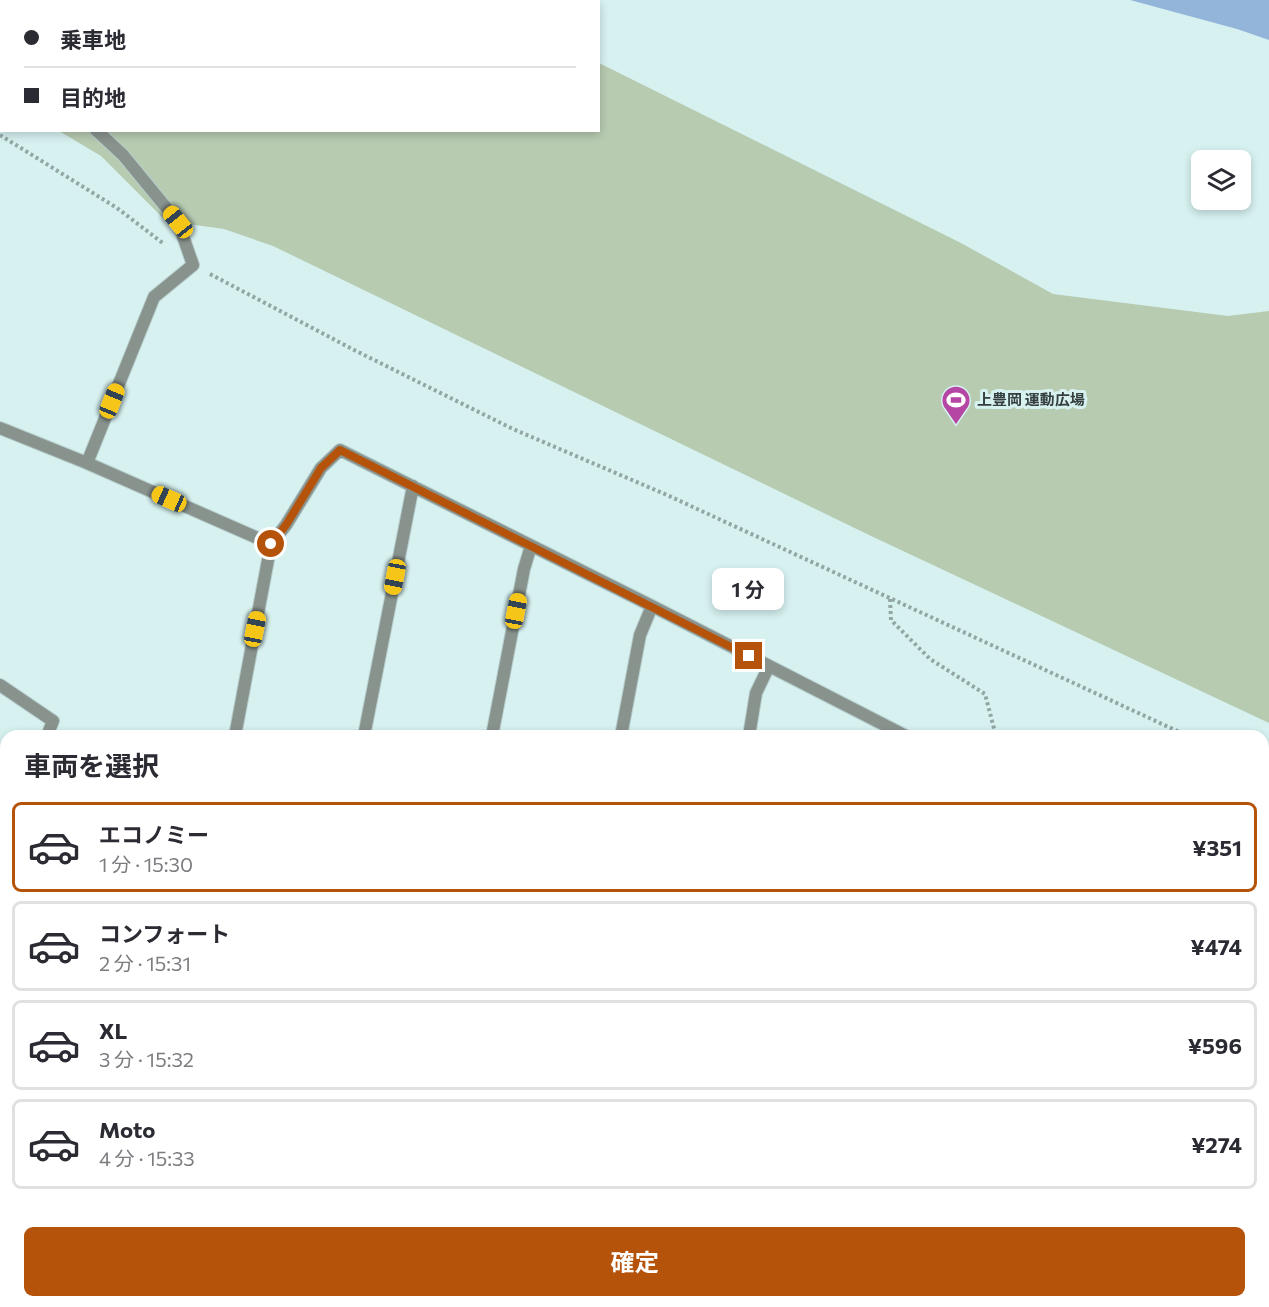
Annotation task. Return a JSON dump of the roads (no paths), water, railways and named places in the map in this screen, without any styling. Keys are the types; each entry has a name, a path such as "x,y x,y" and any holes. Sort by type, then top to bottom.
{"street":[{"path":"87,463 154,297 193,265 178,222 123,155 98,132"},
{"path":"0,428 87,463 271,544"},
{"path":"236,730 271,544 286,525 321,468 340,450 894,730"},
{"path":"364,730 412,486"},
{"path":"493,730 531,546"},
{"path":"622,730 640,635 652,606"},
{"path":"750,730 756,693 769,666"},
{"path":"0,685 53,721 49,730"}],"water":[{"path":"1130,0 1269,0 1269,40 1237,29"}],"place":[{"name":"上豊岡 運動広場","path":"956,426"}]}
